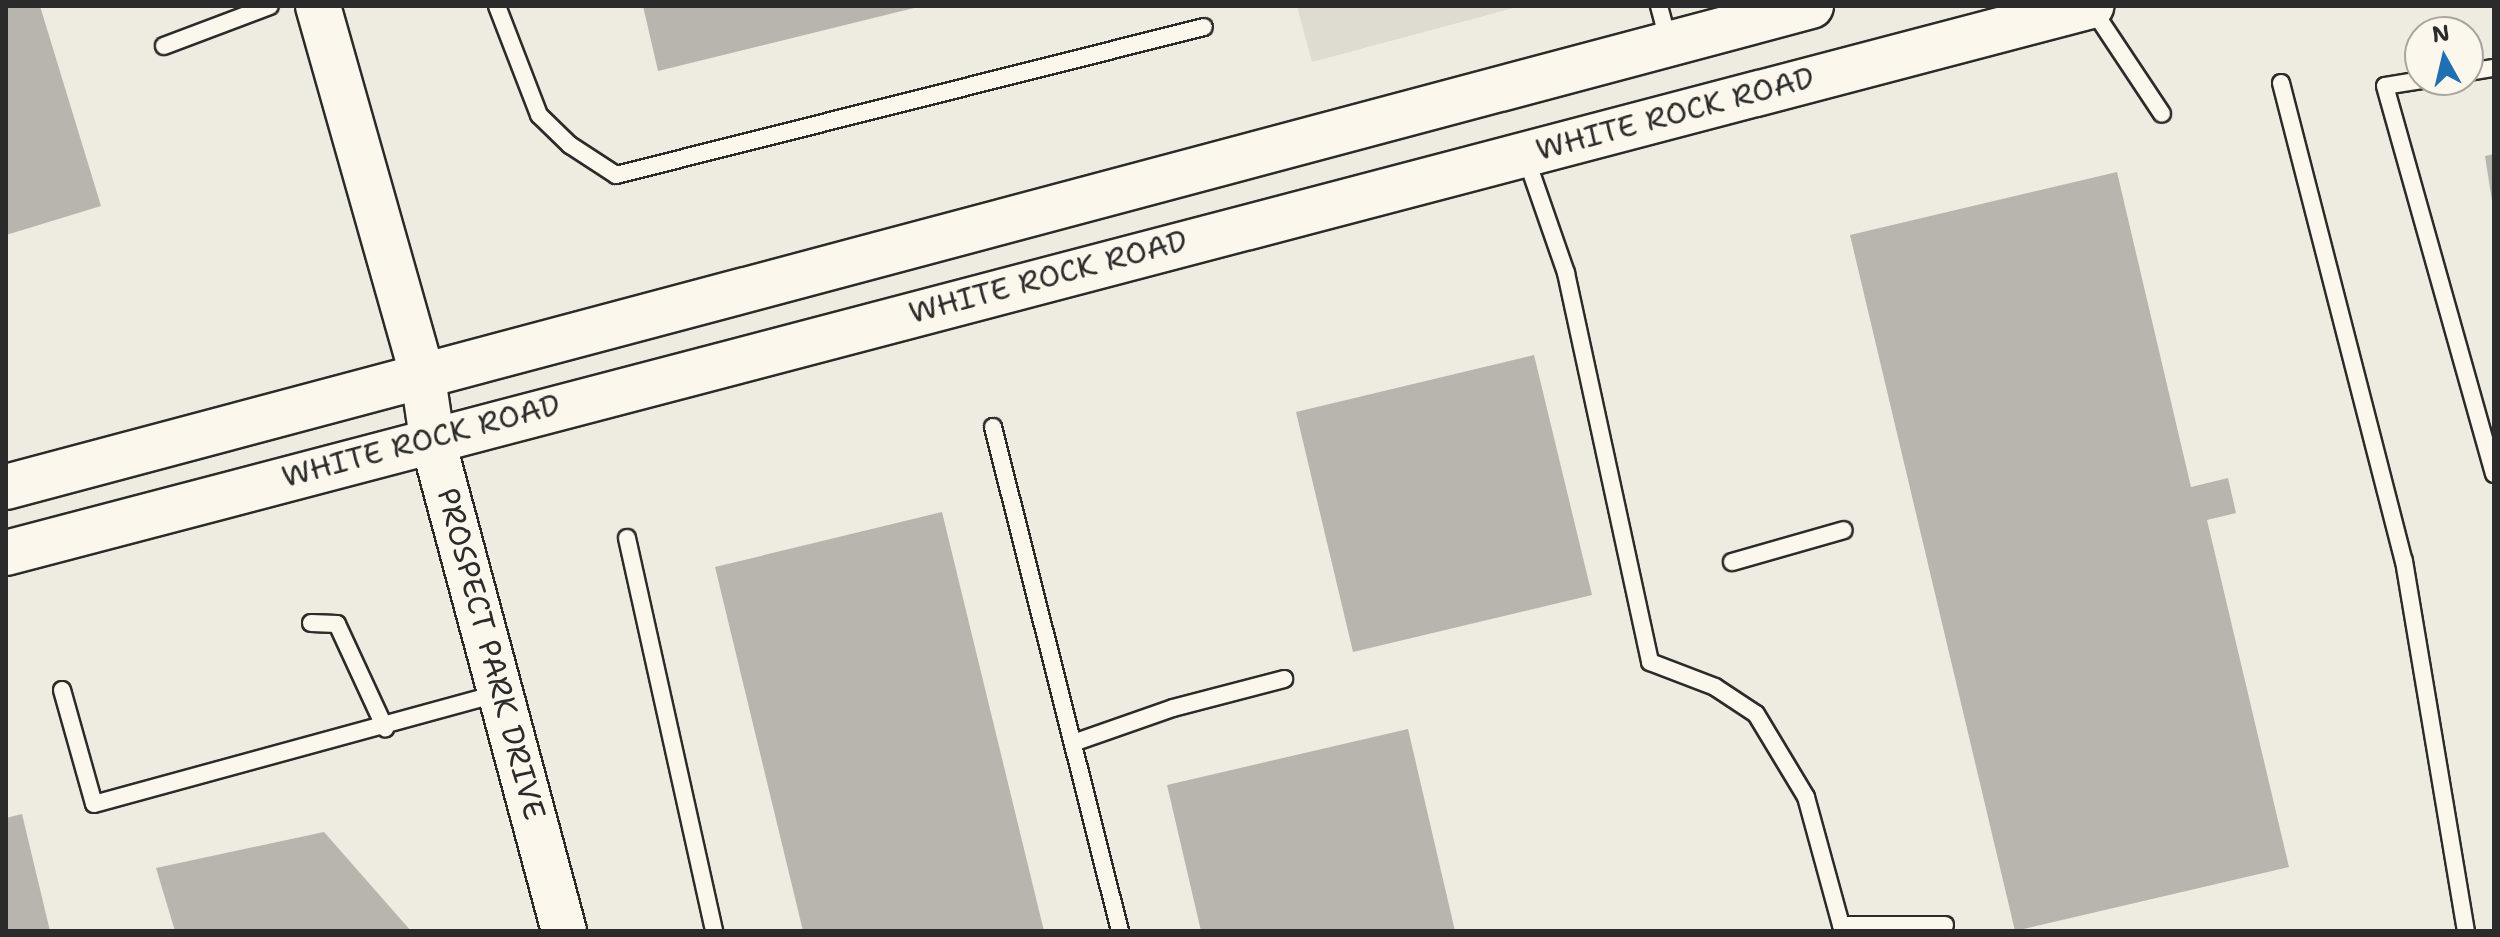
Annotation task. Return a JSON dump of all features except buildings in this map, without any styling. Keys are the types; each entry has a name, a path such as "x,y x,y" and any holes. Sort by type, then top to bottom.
{"main road":[{"name":"PROSPECT PARK DRIVE","path":"318,6 423,378 432,438 564,931"},
{"name":"WHITE ROCK ROAD","path":"6,487 423,378 1664,25 1811,6"},
{"name":"WHITE ROCK ROAD","path":"6,553 432,438 2091,6"}],"lane":[{"path":"164,46 270,6"},
{"path":"497,6 539,115 570,145 616,175 1204,27"},
{"path":"2091,6 2162,114"},
{"path":"2281,83 2404,561 2466,931"},
{"path":"2404,83 2385,86 2494,474"},
{"path":"1525,153 1566,273 1650,662 1715,687 1756,714 1806,797 1840,928 1945,925"},
{"path":"993,427 1120,931"},
{"path":"1732,562 1844,530"},
{"path":"627,538 714,931"},
{"path":"311,623 337,624 385,728"},
{"path":"1073,743 1173,708 1284,679"},
{"path":"62,690 94,804 385,728 502,692"}],"shaded area":[{"path":"1297,6 1521,6 1312,62"}]}
